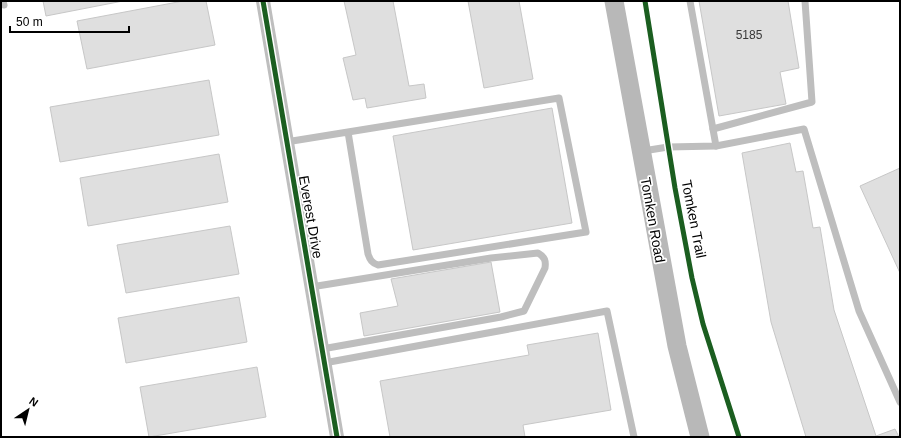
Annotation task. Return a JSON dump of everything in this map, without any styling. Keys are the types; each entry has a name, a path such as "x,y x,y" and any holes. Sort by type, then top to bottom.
{"main road":[{"name":"Tomken Road","path":"614,1 677,346 700,437"}],"street":[{"name":"Everest Drive","path":"263,1 337,437"}],"lane":[{"path":"690,1 716,146"},
{"path":"713,129 812,102 805,1"},
{"path":"286,142 348,132 560,98 586,232 378,265 374,264 370,260 368,254 348,132"},
{"path":"641,152 668,146 716,146 804,129 859,311 900,402"},
{"path":"311,287 491,258 538,253 543,256 546,262 545,268 524,311 323,356"},
{"path":"323,356 607,311 634,437"}],"building":[{"path":"43,1 123,1 46,16"},
{"path":"183,1 206,1 215,45 87,69 77,21"},
{"path":"344,1 393,1 409,86 424,84 426,98 367,108 365,98 353,100 343,58 356,55"},
{"path":"468,1 519,1 533,79 484,88"},
{"path":"699,1 788,1 799,68 780,72 786,104 719,116"},
{"path":"209,80 219,135 60,162 50,107"},
{"path":"552,108 572,223 413,250 393,136"},
{"path":"790,143 796,172 803,171 813,228 820,227 834,310 876,436 895,429 899,437 806,437 771,322 742,153"},
{"path":"219,154 228,202 88,226 80,178"},
{"path":"900,168 900,273 860,186"},
{"path":"230,226 239,274 126,293 117,245"},
{"path":"491,262 500,312 364,336 360,313 398,306 391,279"},
{"path":"239,297 247,342 126,363 118,318"},
{"path":"598,333 611,410 523,425 525,437 390,437 380,381 529,355 527,345"},
{"path":"257,367 266,417 149,437 140,387"}],"cycle path":[{"path":"263,1 337,437"},
{"name":"Tomken Trail","path":"645,1 675,188 692,278 703,324 739,437"}]}
